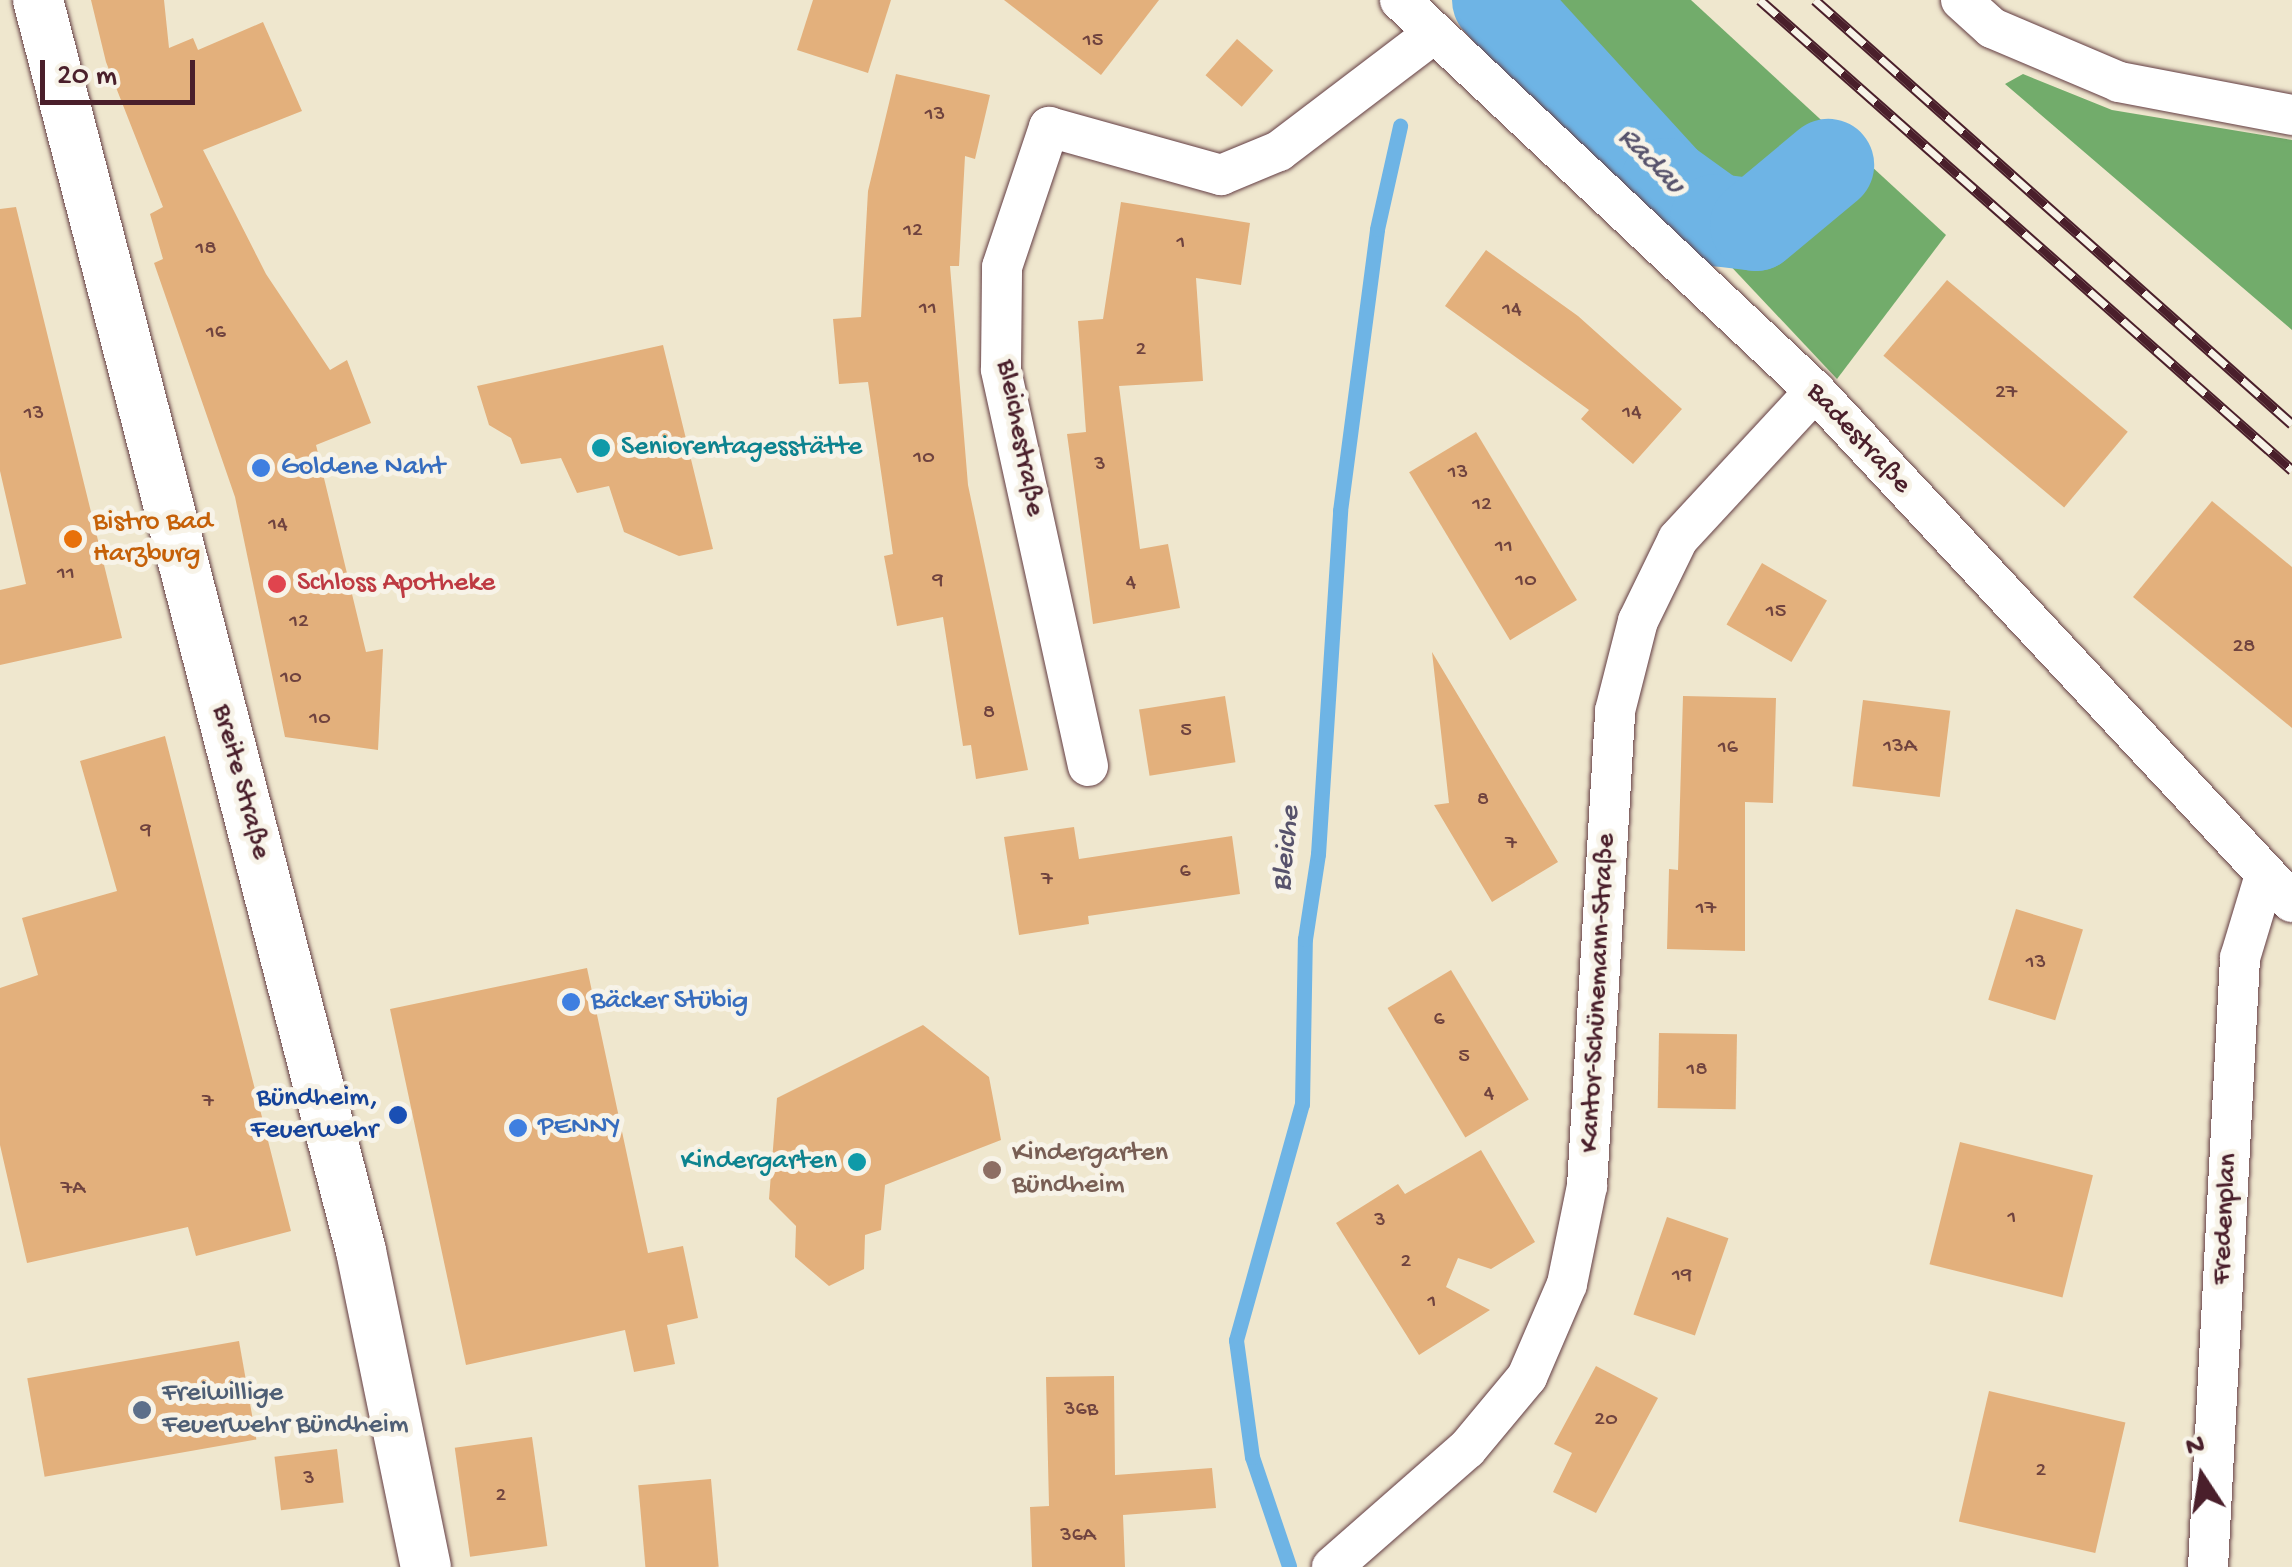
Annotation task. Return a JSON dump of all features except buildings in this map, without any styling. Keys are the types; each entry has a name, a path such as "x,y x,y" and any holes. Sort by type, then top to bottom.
{"street":[{"name":"Breite Straße","path":"38,0 361,1251 426,1567"},
{"name":"Badestraße","path":"1400,0 1815,391 2279,888"},
{"path":"1961,0 1992,28 2119,82 2292,115"},
{"name":"Bleichestraße","path":"1088,766 1001,368 1002,267 1049,127 1220,175 1280,151 1433,34"},
{"name":"Kantor-Schünemann-Straße","path":"1332,1567 1467,1449 1515,1391 1567,1284 1588,1186 1615,711 1638,621 1678,538 1815,391"},
{"name":"Fredenplan","path":"2208,1567 2240,958 2279,888"}],"green space":[{"path":"1480,0 1691,0 1946,235 1837,379"},
{"path":"2023,74 2112,110 2292,140 2292,330 2005,84"}],"waterway":[{"name":"Radau","path":"1498,0 1666,184 1716,220 1756,225 1828,165"},
{"name":"Bleiche","path":"1289,1566 1252,1457 1236,1340 1302,1104 1305,939 1318,854 1340,511 1377,229 1400,126"}],"railway":[{"path":"1760,0 2292,470"},
{"path":"1815,0 2292,424"}],"place":[{"name":"Seniorentagesstätte","path":"601,448"},
{"name":"Goldene Naht","path":"261,468"},
{"name":"Bistro Bad Harzburg","path":"73,539"},
{"name":"Schloss Apotheke","path":"277,584"},
{"name":"Bäcker Stübig","path":"571,1002"},
{"name":"Bündheim, Feuerwehr","path":"398,1115"},
{"name":"PENNY","path":"518,1128"},
{"name":"Kindergarten","path":"857,1162"},
{"name":"Kindergarten Bündheim","path":"992,1170"},
{"name":"Freiwillige Feuerwehr Bündheim","path":"142,1410"}]}
